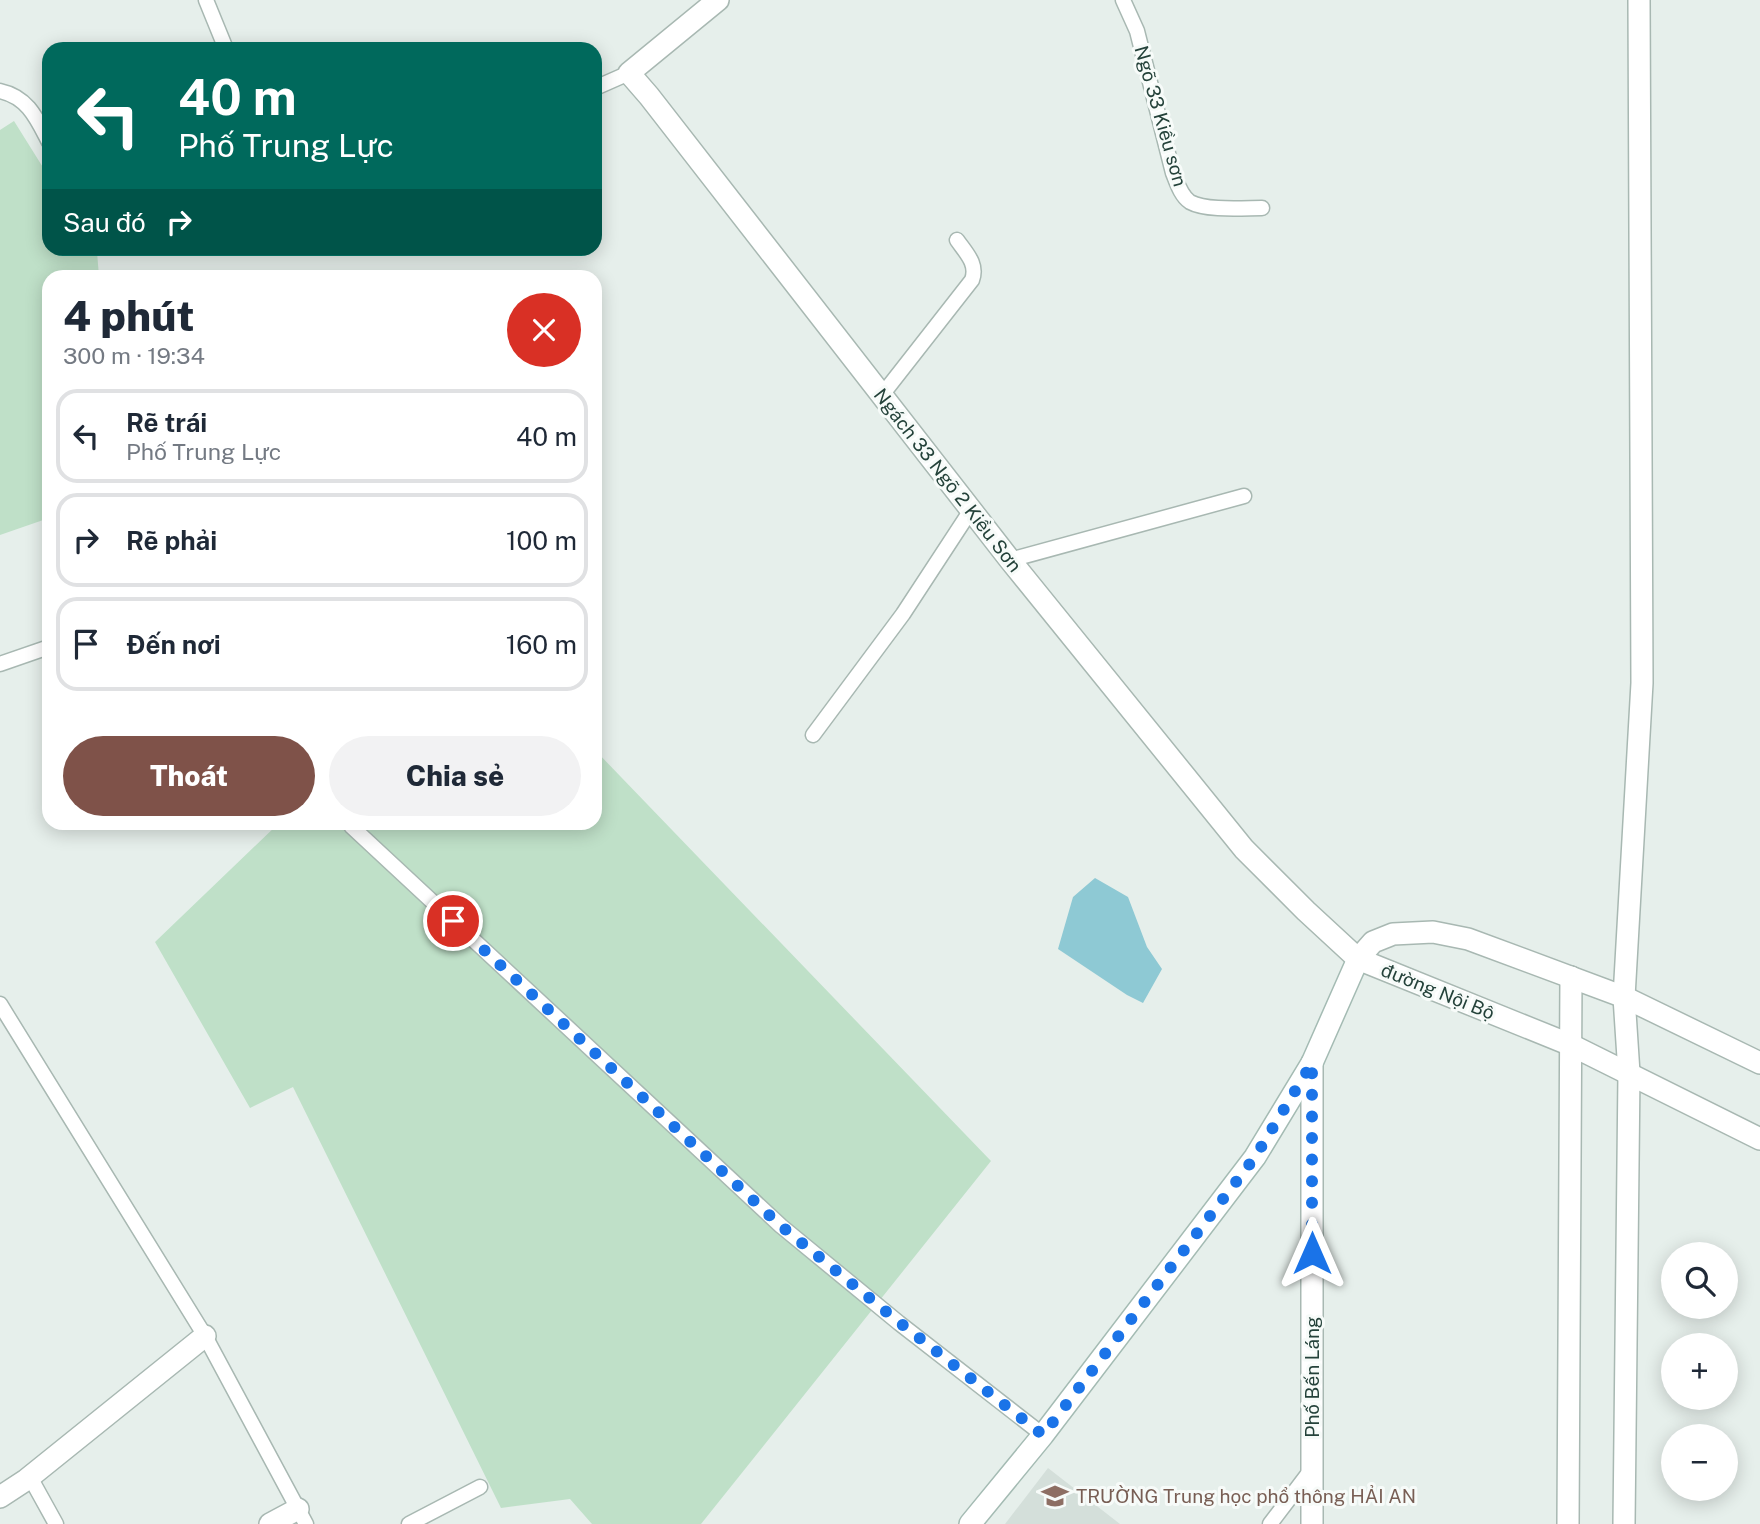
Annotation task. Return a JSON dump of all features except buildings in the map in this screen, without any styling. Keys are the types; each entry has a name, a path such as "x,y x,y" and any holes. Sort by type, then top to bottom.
{"street":[{"path":"629,73 718,0"},
{"path":"1624,1524 1629,1073 1624,997 1642,683 1639,0"},
{"name":"Ngách 33 Ngõ 2 Kiều Sơn","path":"629,73 1010,560 1244,849 1359,959"},
{"name":"đường Nội Bộ","path":"1760,1063 1624,997 1468,939 1433,932 1394,934 1373,942 1359,959 1571,1045 1760,1139"},
{"path":"970,1524 1043,1435 1255,1157 1312,1063 1359,959"},
{"path":"1568,1524 1571,977"},
{"name":"Phố Bến Láng","path":"1312,1063 1312,1524"},
{"path":"0,1497 30,1477 205,1336"},
{"path":"270,1524 302,1517"}],"lane":[{"path":"206,0 223,42"},
{"name":"Ngõ 33 Kiều sơn","path":"1123,0 1137,31 1179,188 1189,201 1195,204 1216,208 1262,208"},
{"path":"602,85 629,73"},
{"path":"0,91 11,94 28,107 42,129"},
{"path":"882,395 972,280 974,264 957,240"},
{"path":"1010,560 1244,496"},
{"path":"813,735 903,614 971,510"},
{"path":"0,664 42,649"},
{"path":"355,830 781,1226 1043,1435"},
{"path":"0,1004 205,1336 302,1517"},
{"path":"1270,1524 1311,1470"},
{"path":"30,1477 56,1524"},
{"path":"409,1524 480,1487"}],"shaded area":[{"name":"TRƯỜNG Trung học phổ thông HẢI AN","path":"1048,1468 1120,1524 1005,1524"}],"green space":[{"path":"14,121 42,166 42,256 97,256 98,270 42,270 42,520 0,535 0,130"},
{"path":"602,757 991,1161 701,1524 592,1524 570,1499 501,1508 293,1087 250,1108 155,942 272,830 602,830"}],"water":[{"path":"1095,878 1128,897 1147,947 1162,969 1143,1003 1058,949 1073,897"}],"place":[{"name":"TRƯỜNG Trung học phổ thông HẢI AN","path":"1055,1496"}],"route":[{"path":"453,921 781,1226 1043,1435 1255,1157 1312,1063 1312,1253"}]}
